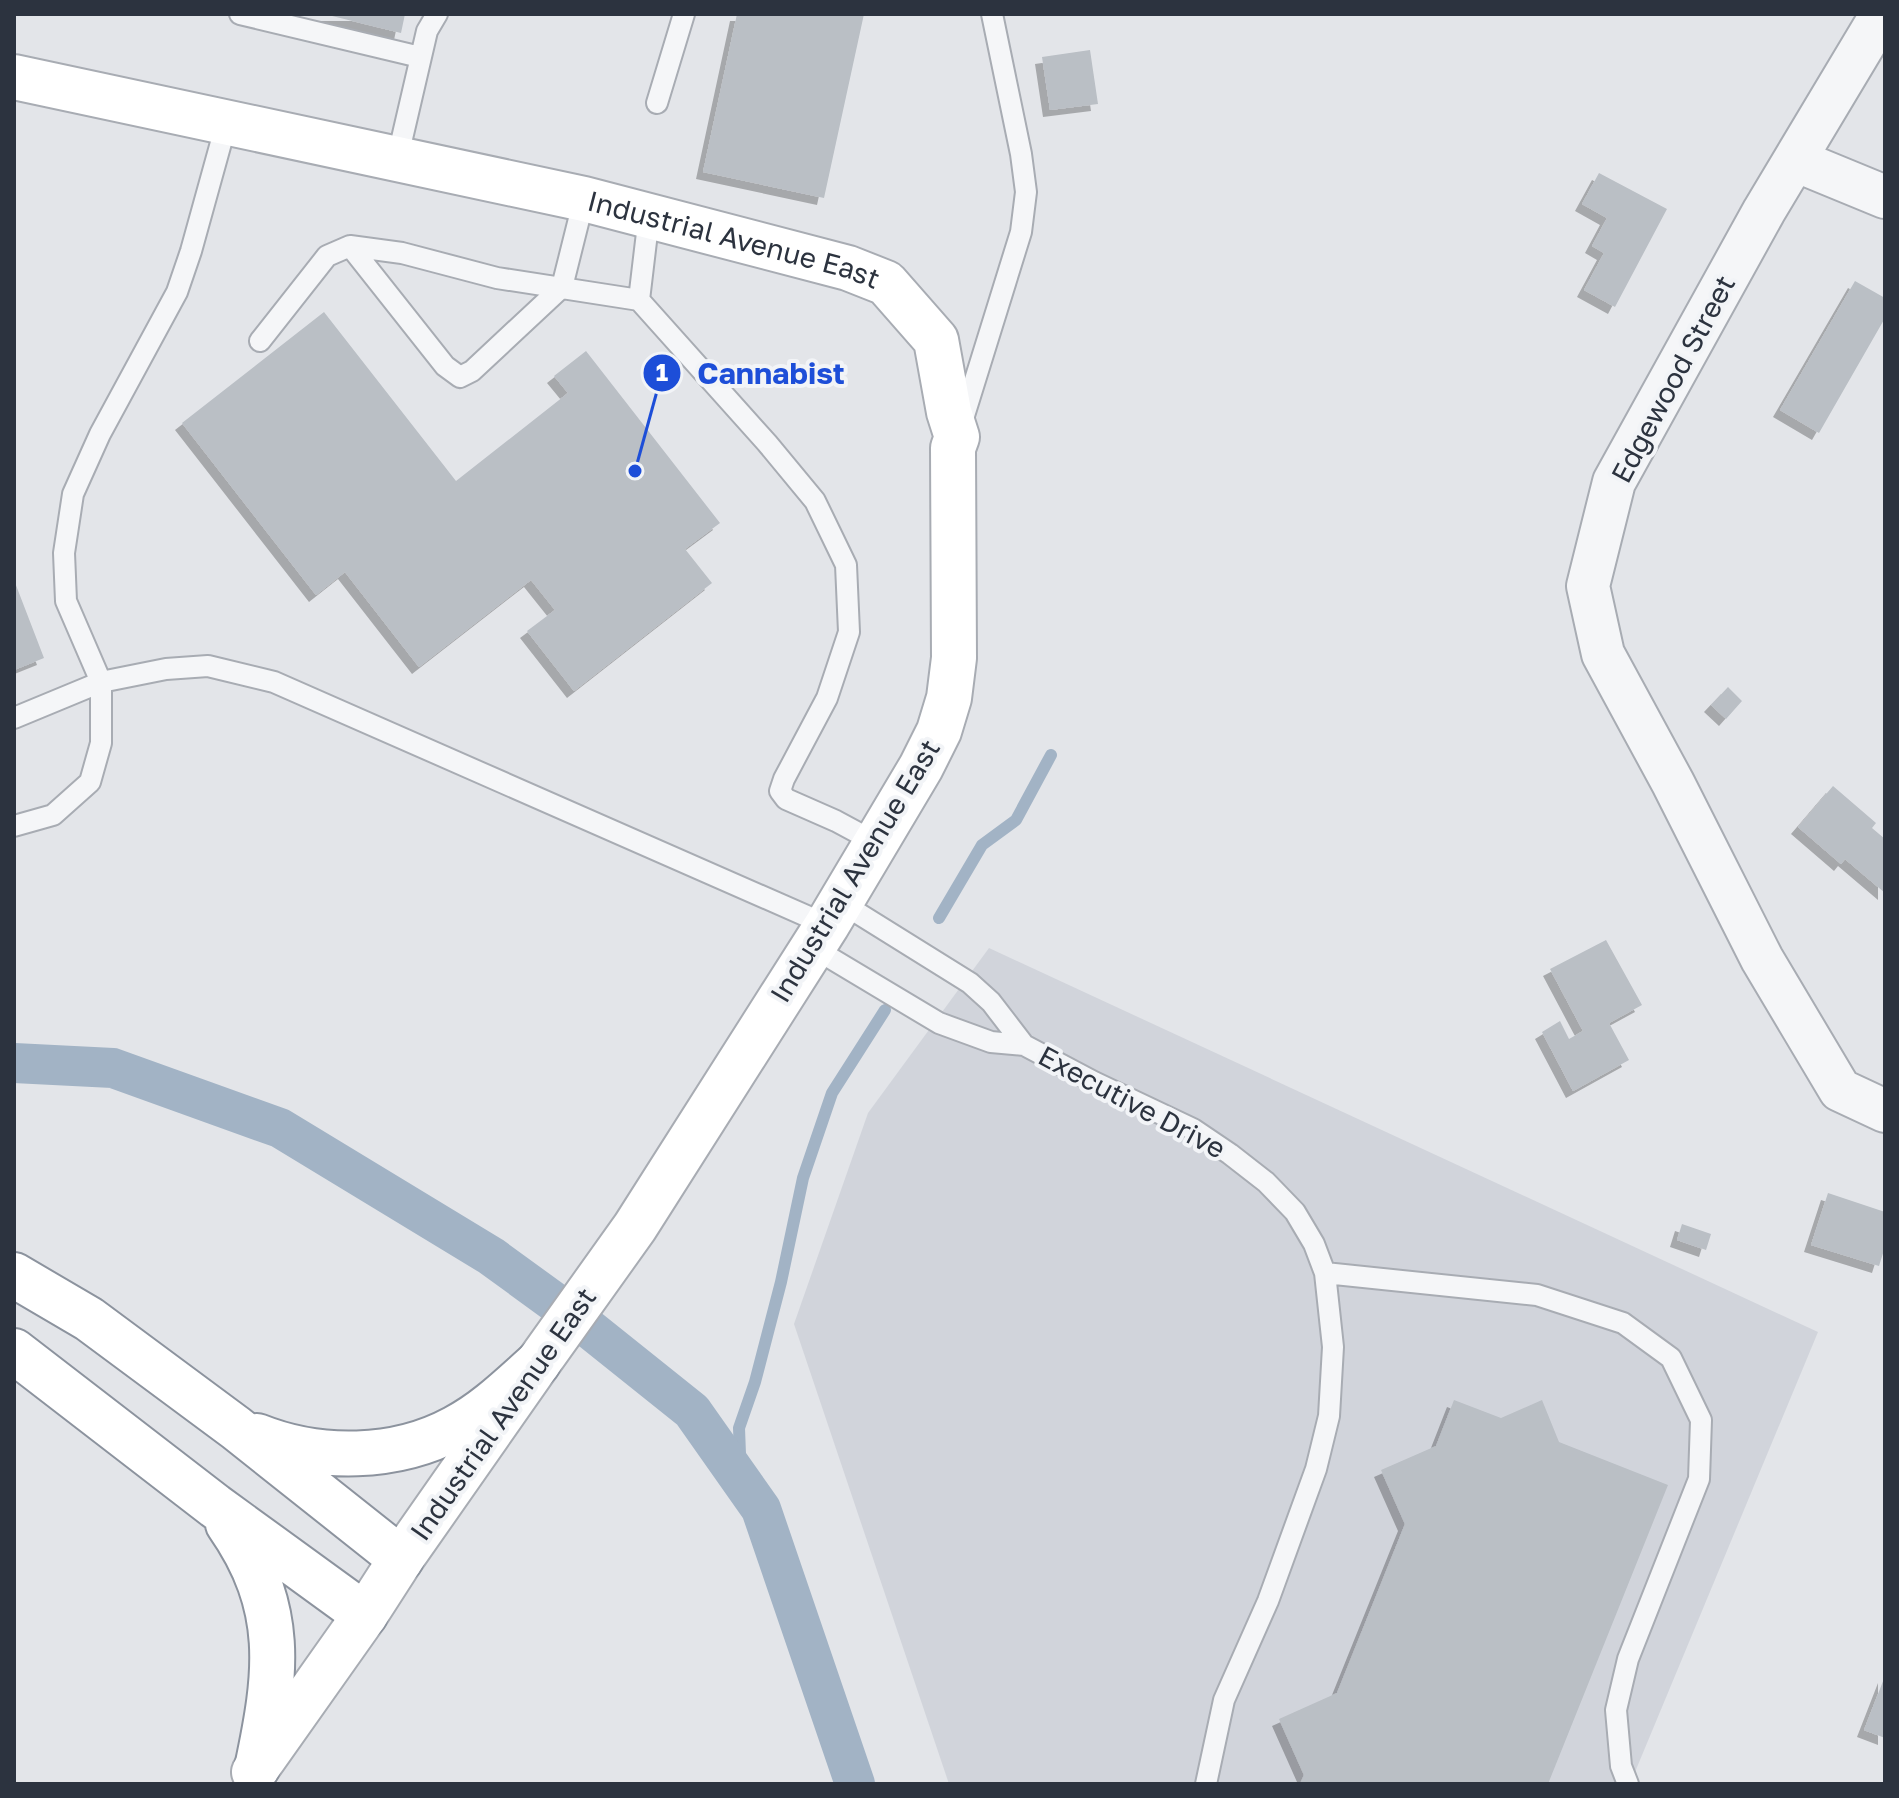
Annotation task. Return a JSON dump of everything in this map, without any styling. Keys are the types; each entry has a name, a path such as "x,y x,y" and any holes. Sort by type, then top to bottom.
{"main road":[{"name":"Industrial Avenue East","path":"14,77 584,199 848,268 886,283 936,340 949,412 957,437 953,448 954,658 949,698 939,731 921,767 635,1227 251,1776"},
{"path":"14,1275 89,1319 236,1428 401,1559"},
{"path":"14,1351 215,1506 365,1615"},
{"path":"236,1428 279,1445 310,1451 379,1452 416,1444 456,1428 493,1402 538,1363"},
{"path":"215,1506 245,1548 259,1576 268,1608 273,1678 251,1776"}],"street":[{"name":"Edgewood Street","path":"1882,14 1795,160 1614,482 1588,586 1603,654 1774,978 1840,1090 1885,1111"},
{"path":"1795,160 1885,197"}],"lane":[{"path":"240,14 420,57"},
{"path":"397,160 427,31 437,14"},
{"path":"657,103 684,14"},
{"path":"957,437 1021,232 1026,192 992,14"},
{"path":"14,826 53,815 90,782 101,743 101,682 66,601 64,553 73,494 100,434 177,292 227,121"},
{"path":"350,246 445,366 460,377 472,371 562,287 584,199"},
{"path":"639,300 649,216"},
{"path":"260,341 327,256 350,246 402,253 497,278 639,300 815,501 846,565 849,632 827,698 780,791 786,799 875,842"},
{"path":"14,718 101,682 166,669 208,666 274,682 826,924"},
{"name":"Executive Drive","path":"826,924 970,983 991,1002 1024,1045"},
{"name":"Executive Drive","path":"826,924 939,1023 991,1042 1024,1045 1193,1129 1266,1182 1295,1212 1314,1244 1325,1273 1333,1347 1329,1416 1316,1469 1268,1601 1224,1700 1206,1784"},
{"path":"1325,1273 1537,1295 1623,1323 1671,1358 1701,1420 1699,1479 1628,1659 1616,1710 1621,1766 1628,1784"}],"shaded area":[{"path":"989,948 1818,1332 1630,1784 949,1784 794,1324 868,1113"}],"building":[{"path":"324,14 405,14 401,33"},
{"path":"737,14 864,14 824,198 703,172"},
{"path":"1090,50 1098,104 1050,110 1042,57"},
{"path":"1599,173 1667,209 1615,307 1584,290 1604,253 1592,246 1607,218 1582,204"},
{"path":"1855,281 1885,298 1885,318 1819,433 1780,410"},
{"path":"324,312 456,481 568,393 554,376 586,351 720,523 685,549 712,583 574,691 527,631 555,610 531,580 419,667 345,572 316,595 182,423"},
{"path":"14,580 44,658 14,670"},
{"path":"1728,687 1742,701 1726,719 1711,705"},
{"path":"1833,786 1876,823 1872,828 1885,839 1885,893 1845,859 1841,864 1798,827"},
{"path":"1606,940 1642,1005 1609,1023 1629,1060 1573,1091 1542,1032 1560,1021 1569,1039 1583,1031 1550,969"},
{"path":"1828,1193 1885,1212 1885,1247 1879,1266 1811,1245"},
{"path":"1682,1224 1711,1234 1706,1250 1677,1240"},
{"path":"1454,1400 1501,1418 1542,1400 1559,1442 1668,1485 1548,1784 1300,1784 1304,1775 1279,1719 1337,1693 1405,1524 1381,1470 1436,1446"},
{"path":"1885,1676 1885,1738 1864,1730"}],"waterway":[{"path":"939,918 982,845 1016,820 1051,755"},
{"path":"741,1481 739,1428 755,1382 781,1282 803,1178 832,1093 885,1010"},
{"path":"14,1063 113,1068 280,1128 491,1256 572,1315 692,1411 761,1509 855,1784"}],"place":[{"name":"Cannabist","path":"635,471"}]}
